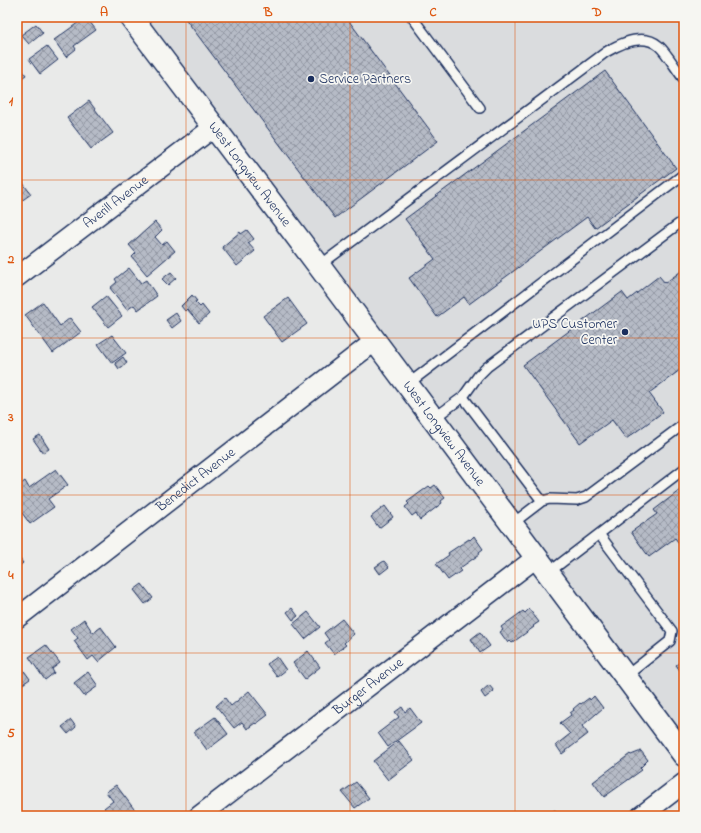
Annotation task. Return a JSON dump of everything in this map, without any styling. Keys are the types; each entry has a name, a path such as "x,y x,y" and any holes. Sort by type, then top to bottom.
{"street":[{"name":"West Longview Avenue","path":"131,17 408,384 684,755"},
{"name":"Averill Avenue","path":"17,277 214,127"},
{"name":"Benedict Avenue","path":"17,618 375,341"},
{"name":"Burger Avenue","path":"199,816 542,565"},
{"path":"641,816 684,783"}],"lane":[{"path":"412,17 480,108"},
{"path":"319,266 617,45 629,41 650,41 659,46 684,80"},
{"path":"408,384 684,174"},
{"path":"433,419 463,397 478,376 487,367 684,220"},
{"path":"463,397 542,501"},
{"path":"512,524 542,501 550,498 577,500 586,497 684,424"},
{"path":"542,565 599,534 684,469"},
{"path":"599,534 672,631 670,641 626,676"}],"shaded area":[{"path":"141,17 679,17 684,23 684,736"}],"building":[{"path":"86,17 96,30 74,46 76,49 66,57 54,40"},
{"name":"Service Partners","path":"184,17 346,17 438,141 335,218"},
{"path":"36,24 43,33 29,44 21,35"},
{"path":"47,46 58,60 40,74 29,59"},
{"path":"20,67 26,75 20,79 17,75 17,70"},
{"path":"605,71 676,168 595,228 587,217 469,304 464,297 437,317 409,278 435,259 405,219"},
{"path":"89,101 113,133 91,149 67,118"},
{"path":"17,175 31,194 17,204"},
{"path":"155,222 162,230 155,237 162,245 167,241 175,251 147,275 132,257 136,253 129,245"},
{"path":"247,230 254,239 248,243 255,251 237,266 222,247 240,232 241,234"},
{"path":"129,268 141,283 146,280 157,296 138,310 134,305 127,310 110,288 117,282 115,279"},
{"name":"UPS Customer Center","path":"684,269 684,367 649,393 663,412 626,439 612,420 580,443 523,365 622,292 628,300 659,276 665,283"},
{"path":"171,272 176,278 168,285 162,279"},
{"path":"192,295 197,301 195,302 200,307 202,305 209,314 199,323 187,309 185,311 181,306"},
{"path":"106,296 122,316 108,327 92,307"},
{"path":"288,298 307,324 282,342 263,316"},
{"path":"43,302 60,326 70,318 81,332 53,353 25,315"},
{"path":"176,313 181,321 172,328 166,320"},
{"path":"112,335 126,353 112,363 98,344"},
{"path":"123,357 127,363 119,369 115,363"},
{"path":"40,435 49,449 43,453 33,439"},
{"path":"56,469 68,485 48,499 54,507 30,524 17,506 17,487 25,481 29,488"},
{"path":"435,485 445,498 441,501 442,503 420,520 416,513 412,516 405,507 409,504 407,502 429,486 431,488"},
{"path":"684,487 684,550 675,538 649,557 631,532 657,514 654,510"},
{"path":"385,506 393,517 379,528 371,517"},
{"path":"474,536 483,549 479,552 480,554 460,568 461,571 448,580 436,564 449,555 448,553"},
{"path":"17,555 23,563 17,568"},
{"path":"384,561 389,567 380,574 375,567"},
{"path":"142,584 153,598 145,604 134,590"},
{"path":"292,608 298,616 293,620 287,612"},
{"path":"529,609 539,622 512,643 510,641 508,643 500,632 503,630 501,627 523,611 525,613"},
{"path":"308,612 320,627 305,639 293,624"},
{"path":"84,619 93,633 101,627 116,647 98,662 93,656 88,660 74,641 78,638 71,629"},
{"path":"342,619 354,634 344,643 346,645 334,654 325,643 329,640 324,633"},
{"path":"480,632 490,646 480,653 471,639"},
{"path":"46,645 60,663 52,669 54,673 45,680 29,657"},
{"path":"308,651 320,667 305,679 293,663"},
{"path":"277,657 286,670 277,677 267,664"},
{"path":"684,659 684,676 676,665"},
{"path":"17,661 30,679 17,688"},
{"path":"88,672 98,686 84,696 74,683"},
{"path":"489,685 494,691 485,698 481,692"},
{"path":"249,691 268,715 247,729 242,722 234,728 216,706 225,698 231,706"},
{"path":"594,696 603,708 582,726 588,734 562,754 556,745 570,734 560,723 571,715 570,713 574,710 573,709 580,703 581,704 589,698 590,700"},
{"path":"402,707 405,712 410,708 421,723 388,747 378,733 399,717 395,712"},
{"path":"215,717 228,734 207,750 194,732"},
{"path":"71,720 76,727 68,734 62,727"},
{"path":"399,741 414,760 388,780 373,761"},
{"path":"641,751 648,760 640,768 642,770 604,797 593,782 630,754 631,755"},
{"path":"356,782 369,798 355,808 342,792"},
{"path":"116,785 137,813 137,816 111,816 104,808 113,801 106,792"},
{"path":"555,810 560,816 548,816 548,815"}],"place":[{"name":"Service Partners","path":"311,79"},
{"name":"UPS Customer Center","path":"625,332"}]}
